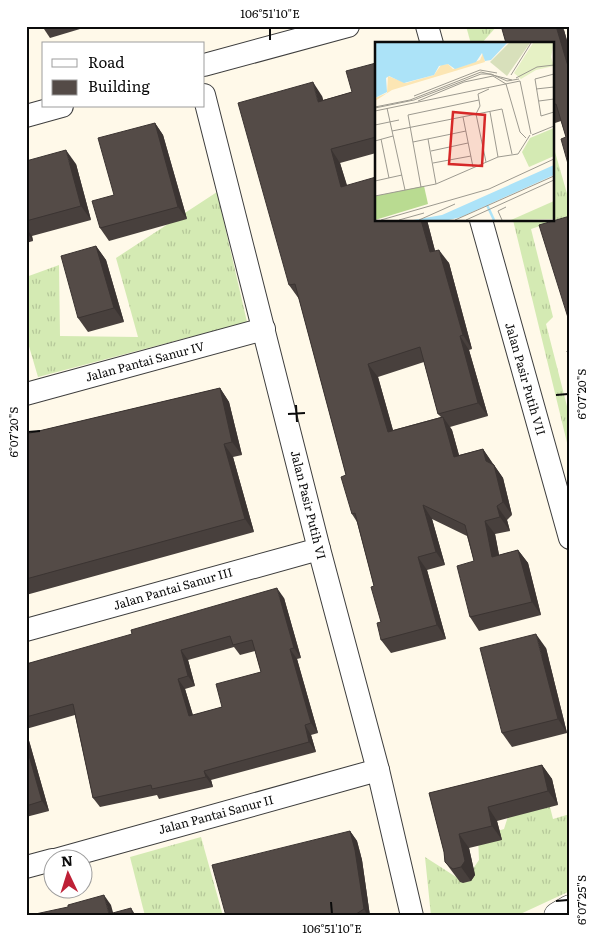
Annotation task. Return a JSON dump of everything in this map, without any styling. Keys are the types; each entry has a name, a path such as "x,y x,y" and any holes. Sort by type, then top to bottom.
{"street":[{"path":"205,65 348,26"},
{"path":"427,26 431,42"},
{"name":"Jalan Pasir Putih VI","path":"205,99 319,549 378,770 412,916"},
{"path":"26,116 55,108"},
{"name":"Jalan Pasir Putih VII","path":"481,221 570,538"},
{"name":"Jalan Pantai Sanur IV","path":"26,394 264,329"},
{"name":"Jalan Pantai Sanur III","path":"26,630 319,549"},
{"name":"Jalan Pantai Sanur II","path":"90,850 378,770"},
{"name":"Jalan Pantai Sanur II","path":"26,868 42,863"},
{"path":"558,916 570,910"}],"green space":[{"path":"466,26 497,26 483,42 470,42"},
{"path":"554,152 570,204 570,216 531,229 553,317 546,324 570,418 570,455 513,221 554,221"},
{"path":"217,192 247,322 38,377 26,336 26,277 59,265 60,336 138,337 116,258"},
{"path":"548,799 553,819 570,814 570,891 516,916 431,916 425,857 464,882 479,860 478,837 504,829 510,810"},
{"path":"201,837 223,916 145,916 130,857"}],"building":[{"path":"512,26 556,26 570,73 570,171 561,139 566,137 556,104 554,104 554,42 506,42 502,29"},
{"path":"375,63 375,137 331,149 341,187 375,177 375,221 421,221 430,252 439,250 463,335 460,336 478,403 438,414 420,347 368,364 388,432 443,417 454,457 483,449 486,461 494,465 503,502 497,506 500,517 485,521 492,557 518,550 532,602 470,617 457,566 474,561 465,525 423,505 436,552 418,557 437,625 381,640 377,623 381,622 371,587 374,586 355,513 352,514 341,477 346,475 295,284 289,285 238,103 313,82 318,102 352,92 346,71"},
{"path":"155,123 178,207 100,228 92,201 114,195 98,138"},
{"path":"66,150 81,206 26,221 26,161"},
{"path":"570,216 570,324 539,225"},
{"path":"96,246 114,308 78,318 61,256"},
{"path":"220,388 232,442 224,444 245,519 26,579 26,434"},
{"path":"277,588 294,648 290,649 311,723 305,725 309,742 204,771 206,777 152,789 151,785 93,798 73,704 26,717 26,664 132,634 131,630","holes":["230,636 233,645 252,640 261,672 216,684 222,707 189,716 178,679 188,676 181,650"]},
{"path":"536,634 558,719 502,733 480,648"},
{"path":"26,745 42,801 26,806"},
{"path":"542,765 548,791 488,807 492,826 459,834 465,861 461,867 453,869 450,867 445,862 429,793"},
{"path":"350,831 355,850 364,909 353,916 226,916 212,865"},
{"path":"104,895 109,914 131,908 133,916 26,916 68,907 68,905 92,900 92,898"}]}
